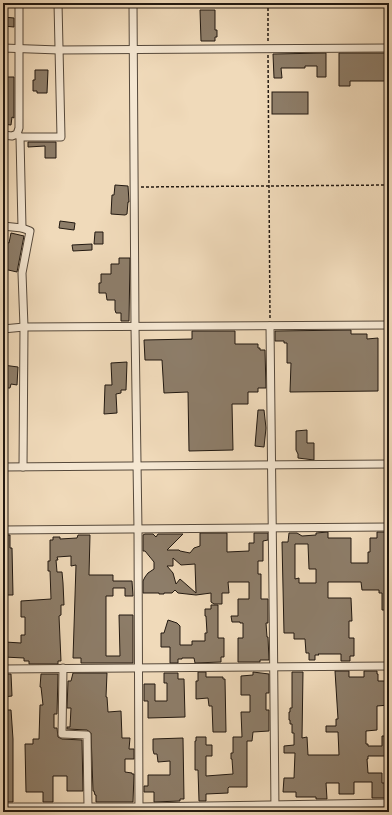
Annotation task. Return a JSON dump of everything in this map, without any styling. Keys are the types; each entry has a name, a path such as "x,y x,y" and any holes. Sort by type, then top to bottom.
{"street":[{"path":"19,3 18,136 22,228"},
{"path":"3,135 61,137 58,3"},
{"path":"133,3 139,809"},
{"path":"3,48 59,50 134,48 389,48"},
{"path":"3,226 22,228 30,231 22,273 24,327 23,467"},
{"path":"3,328 389,325"},
{"path":"270,326 275,808"},
{"path":"3,467 389,464"},
{"path":"3,530 389,527"},
{"path":"3,669 389,666"},
{"path":"63,668 62,734 87,735 88,807"},
{"path":"3,806 139,809 275,808 389,803"}],"path":[{"path":"268,3 270,326"},
{"path":"134,187 389,185"}],"building":[{"path":"200,10 215,10 215,30 217,30 217,37 215,37 215,41 201,41"},
{"path":"3,17 14,18 14,27 3,26"},
{"path":"326,53 326,77 317,77 317,66 305,66 305,68 281,68 282,78 274,78 273,54"},
{"path":"339,53 389,53 389,81 350,81 350,86 339,86"},
{"path":"35,70 48,70 47,93 37,93 37,91 33,91"},
{"path":"3,77 14,77 14,118 12,117 11,125 3,124"},
{"path":"272,92 308,92 308,114 272,114"},
{"path":"28,142 56,142 56,158 45,158 45,146 28,147"},
{"path":"115,185 128,186 129,202 127,214 125,215 111,214 112,195 114,195"},
{"path":"60,221 75,223 74,230 59,228"},
{"path":"95,232 103,232 103,244 94,244"},
{"path":"11,233 24,236 17,272 4,269 5,262 3,262 3,255 6,242 9,243"},
{"path":"92,244 92,250 73,251 72,245"},
{"path":"119,258 130,258 129,321 121,321 121,313 116,313 115,310 115,300 107,300 106,293 99,293 101,274 111,274 111,264 119,264"},
{"path":"351,330 351,334 367,334 367,339 378,338 378,391 290,392 291,363 287,363 287,343 284,343 284,341 275,341 275,331"},
{"path":"192,331 235,331 235,344 258,344 258,348 260,348 260,350 265,350 266,388 258,388 258,392 248,392 248,404 232,404 233,450 189,451 188,392 164,393 162,360 145,360 144,340 192,339"},
{"path":"127,362 126,390 121,390 121,393 116,394 117,413 104,414 105,385 112,385 111,363"},
{"path":"3,365 18,367 17,385 11,384 10,388 3,388"},
{"path":"258,410 264,410 266,428 264,447 255,446"},
{"path":"307,430 307,443 314,443 314,460 298,458 296,450 296,431"},
{"path":"328,532 328,538 351,538 351,563 368,563 370,538 377,538 377,532 389,533 389,610 382,610 382,593 379,593 379,590 362,590 361,582 328,582 328,598 351,598 352,621 349,621 349,638 354,638 354,656 350,656 350,661 341,661 341,654 318,654 319,655 315,655 315,660 309,660 309,653 306,653 305,639 294,639 294,633 284,633 282,542 288,542 289,533 297,533 302,536 316,535 316,533","holes":["295,544 308,544 309,569 316,569 316,583 299,583 299,578 295,579"]},
{"path":"200,533 227,533 227,552 249,551 249,543 254,543 254,533 268,533 268,540 263,541 263,561 258,561 258,574 261,574 261,599 268,599 268,623 266,623 269,660 260,660 260,662 238,662 238,638 243,638 243,623 232,622 231,616 238,616 238,599 249,599 249,582 228,582 229,593 222,593 222,604 214,604 211,602 211,593 196,595 178,593 175,590 172,593 164,594 143,593 143,581 148,573 154,569 154,562 145,551 143,551 143,535 153,534 156,537 158,534 183,534 167,550 179,550 190,553 194,548 200,546","holes":["173,558 181,565 195,564 196,593 180,579 176,584 173,573 167,566 173,566"]},
{"path":"3,535 10,535 10,548 12,548 13,595 3,595"},
{"path":"78,535 90,535 89,575 113,575 113,581 132,581 133,596 125,596 125,588 113,588 113,596 106,596 106,656 120,656 119,615 133,615 133,663 81,663 81,658 73,658 76,565 71,566 71,556 57,557 58,560 56,560 57,572 62,572 63,583 64,605 61,605 61,615 59,616 61,661 58,661 58,664 29,664 29,661 24,661 24,658 4,657 5,642 21,643 21,635 25,635 25,617 21,617 21,601 51,599 50,571 48,571 48,561 50,561 50,540 53,540 53,537 60,537 60,539 77,538"},
{"path":"211,605 218,605 218,638 224,638 224,657 221,657 221,662 195,663 194,658 182,658 178,659 178,663 170,663 170,647 161,647 161,633 164,633 168,620 177,623 180,626 180,645 192,645 192,641 205,641 205,633 207,633 205,609 211,609"},
{"path":"335,671 349,671 349,677 364,677 364,671 377,671 378,681 389,681 389,705 377,706 377,730 366,731 366,744 368,744 368,746 382,746 382,736 389,736 389,756 368,756 367,759 368,773 382,773 382,783 389,783 389,798 372,798 372,782 354,782 354,794 339,794 339,783 326,783 327,799 316,799 316,797 296,797 296,792 283,792 284,778 294,778 295,753 284,753 284,746 294,745 294,733 292,733 292,724 290,724 289,720 290,708 292,708 292,672 303,672 302,738 307,737 308,755 339,755 338,732 326,732 326,726 336,726 336,719 338,719"},
{"path":"198,672 206,672 206,677 223,677 223,679 225,679 226,732 213,732 212,706 209,706 208,698 196,699 196,681 198,681"},
{"path":"253,672 269,674 269,693 266,693 266,710 269,710 269,731 253,732 252,741 247,741 247,787 229,787 228,793 206,794 206,801 199,801 198,770 195,770 196,737 206,737 206,745 212,745 212,756 206,756 206,776 233,774 231,753 233,753 233,737 242,737 241,712 250,712 250,695 241,695 241,676 253,675"},
{"path":"73,673 107,673 106,697 108,712 121,711 122,738 130,738 129,749 134,749 134,759 125,759 125,772 134,774 133,802 96,802 96,795 93,791 91,733 87,730 67,729 67,727 70,727 71,708 67,708 68,681 71,681"},
{"path":"164,673 178,673 178,679 184,679 185,717 148,718 148,701 144,701 144,684 155,684 155,701 167,701 167,683 164,683"},
{"path":"3,674 11,674 12,696 3,697"},
{"path":"41,674 58,674 57,714 54,714 54,728 57,728 58,737 62,739 82,740 83,791 67,791 67,776 53,776 53,802 43,802 43,792 26,792 25,744 33,744 33,739 39,739 40,705 43,705 40,687"},
{"path":"3,710 11,710 13,739 13,802 4,802"},
{"path":"183,738 184,799 180,799 180,801 154,802 154,792 144,792 144,786 148,786 148,775 170,775 170,761 158,762 157,754 154,754 153,750 153,739"}]}
